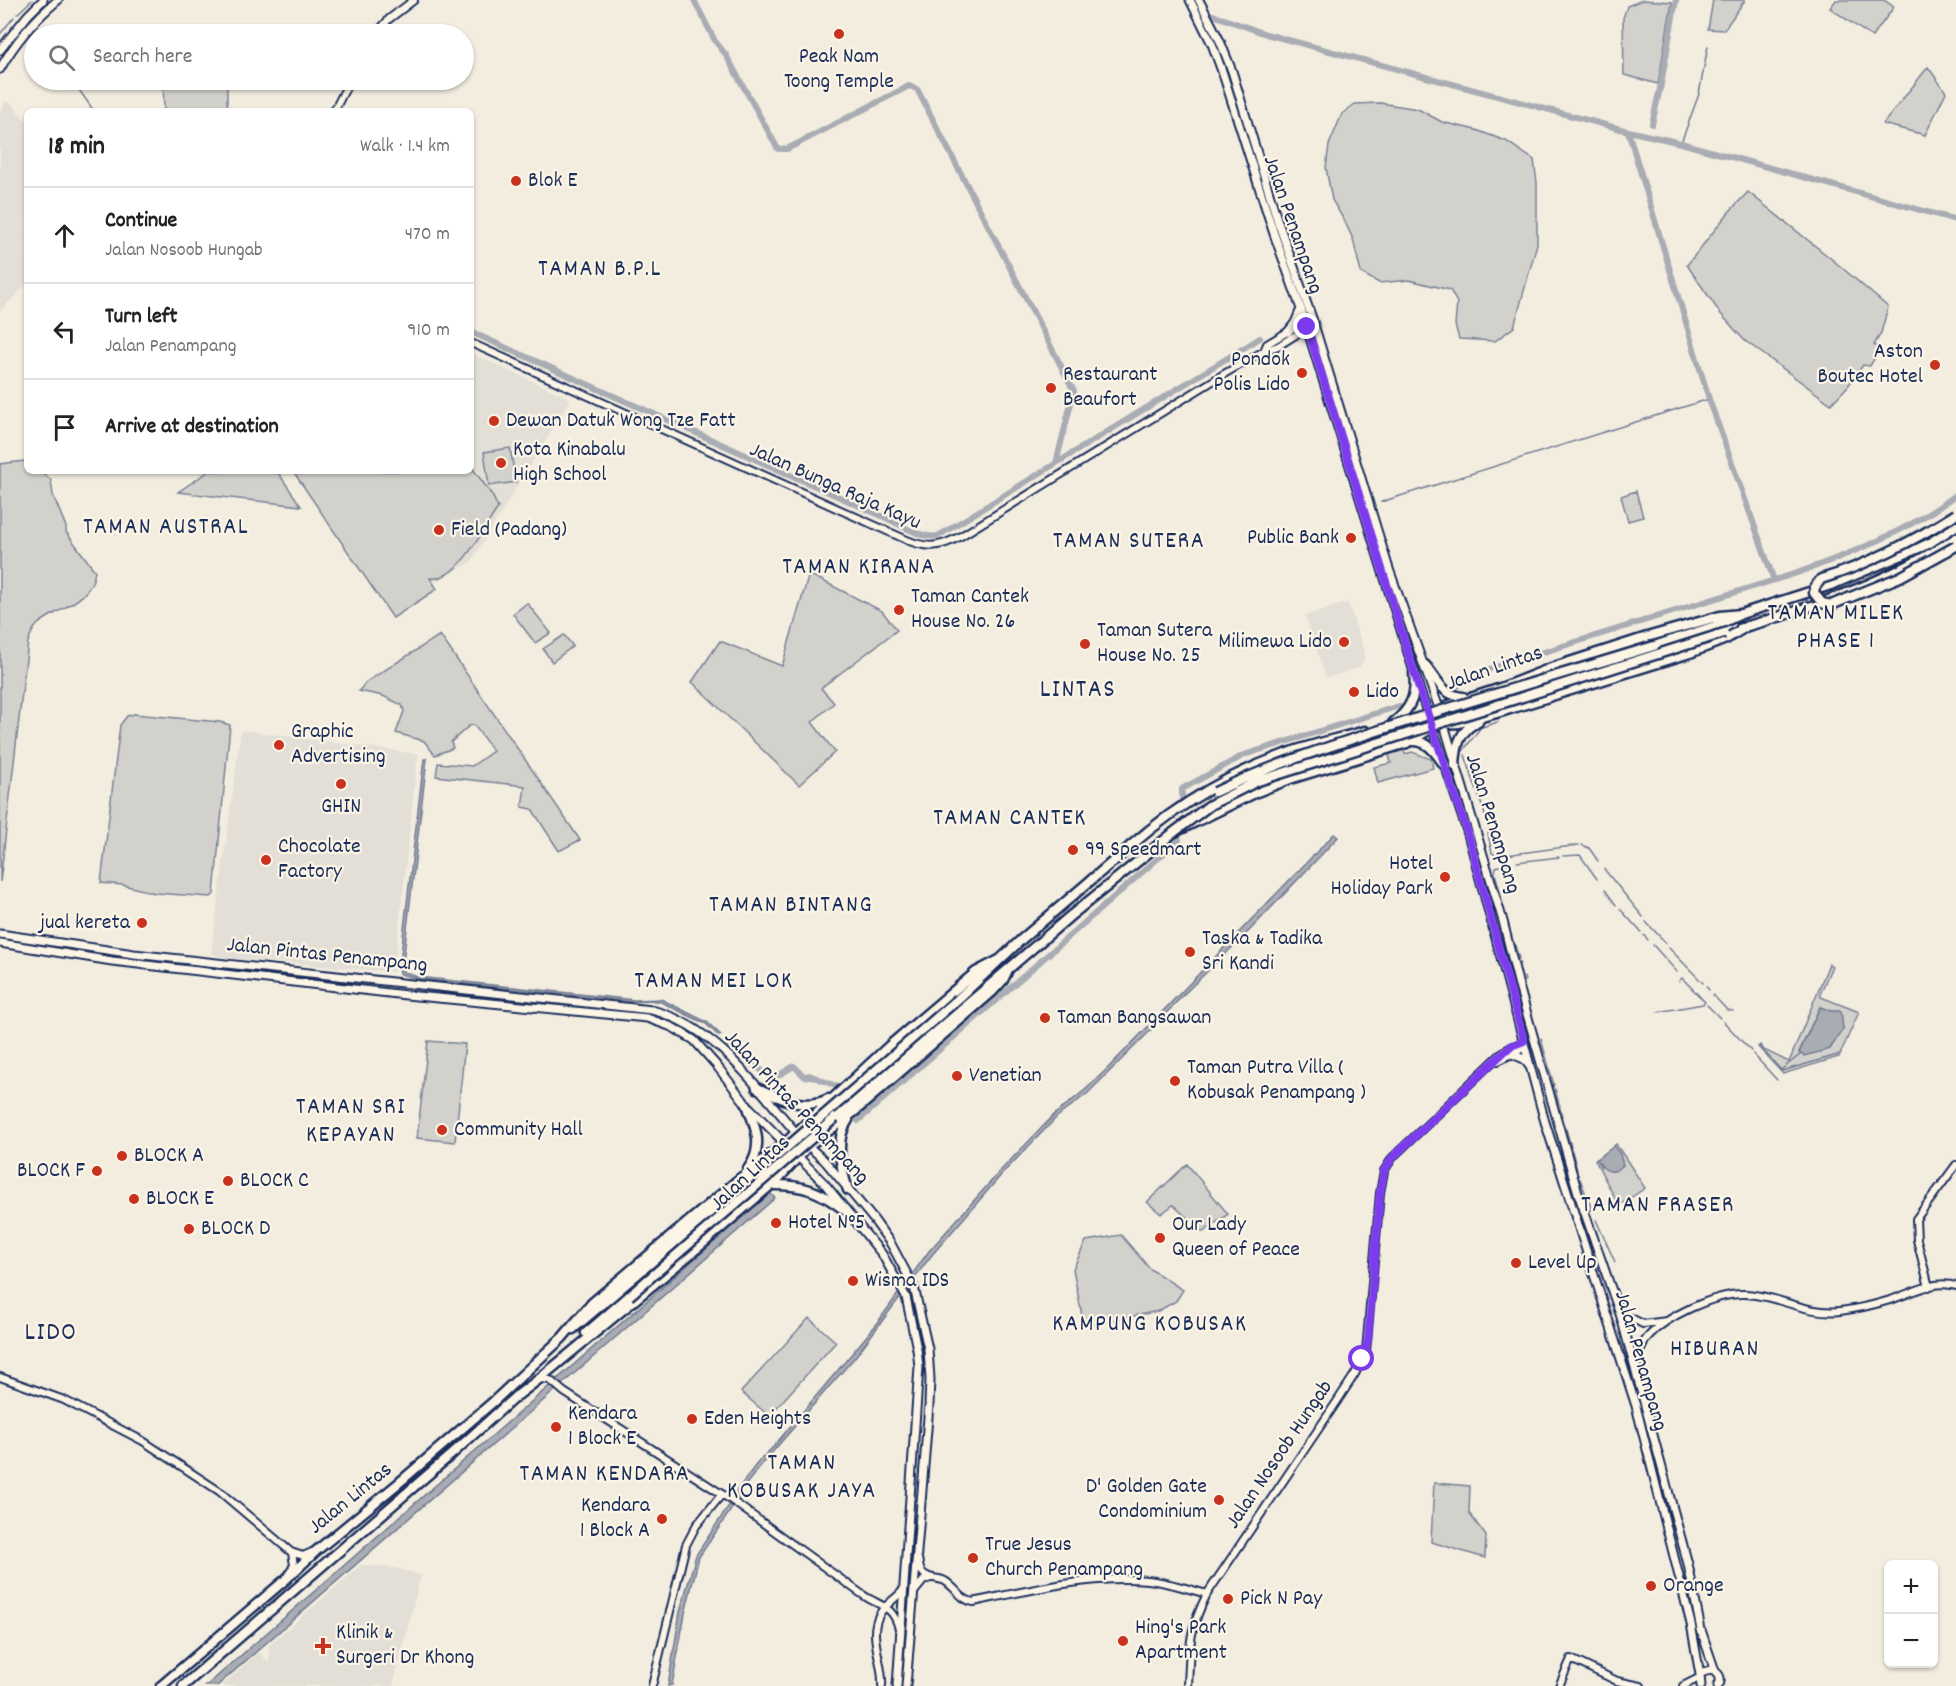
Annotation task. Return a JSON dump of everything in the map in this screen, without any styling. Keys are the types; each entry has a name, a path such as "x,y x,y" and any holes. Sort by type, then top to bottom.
{"highway":[{"path":"1956,514 1916,538 1881,555 1821,579 1814,593 1822,603 1831,605 1900,577 1956,546"},
{"name":"Jalan Lintas","path":"183,1686 453,1454 530,1381 629,1296 999,960 1142,835 1215,792 1264,769 1715,626 1741,614 1819,590 1928,543 1956,526"},
{"name":"Jalan Lintas","path":"161,1686 316,1551 425,1461 562,1338 778,1155 835,1118 1069,917 1210,805 1267,778 1860,588 1902,569 1956,538"},
{"name":"Jalan Lintas","path":"1175,814 1192,799 1230,777 1282,755 1397,722 1647,637 1720,616 1741,614"},
{"name":"Jalan Lintas","path":"1171,835 1246,796 1290,779 1407,743 1443,724 1497,713 1690,653 1726,639 1747,626"},
{"path":"1425,665 1444,690 1455,696 1467,698"},
{"path":"1397,722 1409,709 1413,700 1416,687 1414,673"},
{"path":"1467,698 1460,702 1459,710 1466,716 1474,718"},
{"path":"1407,743 1424,742 1451,766 1466,728 1497,713"},
{"path":"1397,722 1412,722 1416,728 1414,736 1407,743"},
{"name":"Jalan Lintas","path":"514,1398 628,1306 778,1179 797,1157 800,1141 819,1111 833,1096 976,972 999,960"},
{"name":"Jalan Lintas","path":"562,1338 592,1303 767,1156 784,1144 800,1141 834,1128 854,1112 992,992 1007,972"},
{"path":"757,1088 793,1103 819,1103 833,1096"},
{"path":"738,1180 751,1166 758,1146 757,1131 747,1105"},
{"path":"819,1111 813,1123 815,1131 825,1133 834,1128"},
{"path":"848,1190 841,1162 840,1143 842,1130 854,1112"},
{"path":"767,1156 777,1154 785,1157 786,1165 778,1179"},
{"path":"769,1185 788,1185 811,1190 825,1196 846,1211"},
{"path":"247,1611 256,1616 276,1605"}],"main road":[{"path":"0,50 43,0"},
{"path":"33,24 58,0"},
{"name":"Jalan Penampang","path":"1190,0 1212,44 1274,234 1301,309 1310,322 1346,458 1426,712 1451,766 1503,921 1578,1193 1621,1317 1636,1369 1688,1564 1701,1630 1720,1679 1720,1685"},
{"name":"Jalan Penampang","path":"1199,1 1232,70 1389,569 1425,665 1443,724 1468,834 1561,1173 1636,1406 1691,1624 1700,1680"},
{"path":"0,69 24,35"},
{"path":"1288,332 1301,309"},
{"path":"1346,458 1355,456"},
{"path":"1384,580 1388,576 1389,569"},
{"name":"Jalan Pintas Penampang","path":"0,934 134,954 652,1010 670,1015 694,1027 741,1068 800,1141 817,1153 835,1173 883,1233 914,1287 925,1330 930,1379 918,1557 906,1686"},
{"name":"Jalan Pintas Penampang","path":"0,943 105,960 417,996 647,1018 672,1027 694,1040 747,1105 824,1183 882,1254 906,1297 916,1340 919,1367 904,1588 899,1629 897,1686"},
{"path":"134,954 137,963"},
{"path":"1530,1024 1525,1044 1537,1050"},
{"path":"1512,1054 1524,1059 1532,1069"},
{"path":"824,1183 835,1173"},
{"path":"1611,1327 1621,1317"},
{"path":"1661,1502 1663,1497 1669,1494"},
{"path":"1700,1680 1707,1670 1715,1671"}],"street":[{"path":"385,24 414,0"},
{"path":"336,108 345,90"},
{"name":"Jalan Bunga Raja Kayu","path":"1264,351 1267,345 1310,322"},
{"name":"Jalan Bunga Raja Kayu","path":"474,344 907,540 925,546 939,546 951,541 1264,351 1278,346 1310,322"},
{"name":"Jalan Nosoob Hungab","path":"1493,1064 1525,1044"},
{"name":"Jalan Nosoob Hungab","path":"1188,1686 1190,1636 1195,1617 1207,1594 1336,1403 1362,1359 1368,1340 1380,1193 1384,1171 1393,1157 1511,1046 1525,1044"},
{"path":"1929,1287 1917,1240 1916,1219 1956,1166"},
{"path":"1636,1369 1642,1345 1647,1337 1667,1321 1701,1304 1724,1296 1745,1294 1805,1309 1840,1311 1887,1301 1939,1284 1956,1286"},
{"path":"1621,1317 1631,1318 1643,1324 1647,1329 1647,1337"},
{"path":"1643,1324 1667,1321"},
{"path":"554,1367 554,1381 559,1388"},
{"path":"0,1377 64,1400 143,1441 219,1491 291,1552 303,1556 316,1551"},
{"path":"539,1379 550,1380 733,1501 851,1587 874,1602 885,1606 894,1614 899,1629"},
{"path":"652,1686 686,1545 696,1526 722,1494"},
{"path":"285,1580 294,1565 291,1552"},
{"path":"918,1557 920,1571 931,1578 944,1580 961,1597 973,1602 1059,1584 1085,1581 1151,1580 1207,1594"},
{"path":"915,1591 924,1580 931,1578"},
{"path":"882,1686 876,1633 877,1620 885,1606 896,1599 904,1588"},
{"path":"1559,1686 1570,1659 1617,1681 1641,1686"},
{"path":"1683,1686 1700,1680"}],"shaded area":[{"path":"1642,0 1672,2 1658,84 1624,75 1623,18 1627,6"},
{"path":"1713,0 1745,0 1724,30 1708,29"},
{"path":"1836,0 1884,0 1894,7 1872,37 1830,8"},
{"path":"1928,67 1946,92 1925,135 1883,124"},
{"path":"163,90 227,90 227,108 164,108"},
{"path":"4,102 11,103 24,118 24,287 0,311 0,110 3,110"},
{"path":"1380,103 1418,109 1442,122 1476,130 1506,141 1534,160 1537,183 1537,244 1514,327 1495,341 1459,339 1455,325 1457,303 1450,290 1409,280 1379,283 1361,273 1353,239 1332,200 1326,168 1329,145 1342,114 1355,104"},
{"path":"1748,192 1888,307 1881,333 1874,345 1880,349 1870,366 1863,365 1831,404 1744,340 1720,313 1687,265"},
{"name":"Kota Kinabalu High School","path":"474,354 571,399 471,562 432,584 358,474 474,474"},
{"path":"510,448 516,482 489,486 484,452"},
{"path":"24,461 24,474 44,474 51,480 53,495 66,532 95,571 92,582 81,597 37,625 28,642 0,882 0,464"},
{"path":"474,470 492,495 498,508 469,552 450,572 440,577 430,578 437,589 393,618 295,474 474,474"},
{"path":"205,474 279,474 301,506 178,492"},
{"path":"1636,491 1643,517 1628,521 1621,496"},
{"path":"809,574 882,611 897,630 821,688 834,703 812,722 835,752 799,785 692,682 720,641 782,666"},
{"path":"1348,602 1365,655 1364,660 1360,667 1326,678 1305,616"},
{"path":"527,603 551,633 535,643 513,614"},
{"path":"440,635 580,840 559,851 532,809 522,807 525,786 436,776 438,763 472,766 493,751 474,725 469,726 451,742 453,748 435,755 424,741 396,733 404,711 402,705 383,696 359,691 366,682"},
{"path":"564,635 573,646 552,662 543,649"},
{"path":"134,714 220,722 230,725 214,894 211,897 155,893 123,885 101,883 120,725 127,716"},
{"path":"241,730 418,754 394,972 220,957 211,953"},
{"path":"1403,748 1405,754 1412,752 1431,759 1433,768 1378,783 1374,767 1391,763 1388,751"},
{"path":"424,759 427,759 402,971 417,977 635,1000 661,999 707,1022 721,1035 719,1036 706,1024 661,1002 649,1000 635,1002 417,979 401,974 399,971"},
{"path":"1334,834 1338,837 1251,929 1088,1093 1057,1117 1003,1173 931,1256 855,1357 740,1492 737,1501 699,1557 685,1613 672,1685 668,1686 680,1612 696,1555 737,1490 758,1462 875,1326 929,1251 1002,1169 1055,1114 1107,1069"},
{"path":"1829,964 1832,966 1820,994 1821,997 1859,1012 1839,1057 1783,1074 1758,1047 1760,1045 1764,1050 1789,1062","holes":["1820,1007 1838,1017 1843,1029 1804,1056 1799,1052"]},
{"path":"1820,1007 1831,1011 1841,1011 1843,1029 1830,1049 1804,1056 1799,1053"},
{"path":"428,1041 465,1044 455,1142 417,1138"},
{"path":"1616,1144 1645,1188 1623,1203 1617,1202 1595,1160 1597,1159 1601,1167 1620,1154 1614,1146"},
{"path":"1614,1146 1620,1154 1623,1165 1616,1170 1608,1171 1597,1159"},
{"path":"1187,1164 1228,1214 1203,1232 1173,1205 1161,1214 1147,1202"},
{"path":"770,1193 775,1198 217,1686 206,1686"},
{"path":"1121,1235 1150,1269 1183,1290 1176,1301 1158,1311 1084,1326 1073,1269 1086,1241"},
{"path":"809,1318 836,1342 769,1416 741,1392"},
{"path":"1434,1483 1470,1486 1469,1513 1486,1536 1485,1558 1431,1542"},
{"path":"361,1565 390,1567 421,1575 393,1686 221,1686 259,1652 269,1663 269,1645"}],"waterway":[{"path":"17,14 32,0"},
{"path":"694,0 715,41 726,55 778,149 787,149 909,86 917,89 1074,391 1056,463"},
{"path":"1652,124 1676,0"},
{"path":"1213,15 1266,34 1628,131 1681,143 1956,220"},
{"path":"0,34 14,17"},
{"path":"1681,143 1699,94 1708,46"},
{"path":"79,90 92,108"},
{"path":"1628,131 1710,402 1774,580"},
{"path":"474,333 910,530 931,536 938,536 1260,338"},
{"path":"1381,502 1709,399"},
{"path":"1457,688 1464,677 1797,573 1839,557 1919,520 1956,495"},
{"path":"1182,799 1182,789 1244,755 1399,706"},
{"path":"1482,727 1498,722"},
{"path":"1463,751 1481,727 1480,725"},
{"path":"1465,755 1489,827 1492,853 1499,856 1579,845"},
{"path":"858,1121 1179,840 1178,837"},
{"path":"1582,845 1589,848 1598,861"},
{"path":"1563,856 1580,855 1597,879"},
{"path":"1517,862 1559,857"},
{"path":"1501,895 1495,873 1496,867 1507,864"},
{"path":"1604,869 1643,917"},
{"path":"1605,890 1616,905"},
{"path":"1620,909 1641,932"},
{"path":"1646,922 1666,943"},
{"path":"1644,935 1648,940"},
{"path":"1514,942 1519,959"},
{"path":"1653,945 1677,972"},
{"path":"1669,948 1703,983"},
{"path":"1524,977 1525,981"},
{"path":"1658,1012 1705,1002 1682,978 1679,981"},
{"path":"1706,986 1709,990"},
{"path":"1713,995 1727,1010 1733,1011"},
{"path":"1707,1005 1720,1018"},
{"path":"1723,1021 1751,1051"},
{"path":"1541,1039 1554,1085"},
{"path":"1759,1046 1782,1071 1841,1054"},
{"path":"1753,1054 1777,1080"},
{"path":"1781,1070 1801,1054"},
{"path":"753,1065 774,1078 794,1066 805,1077 809,1075 836,1086"},
{"path":"1555,1089 1559,1104"},
{"path":"1560,1108 1562,1116"},
{"path":"1566,1129 1571,1147"},
{"path":"1572,1151 1577,1170"},
{"path":"1580,1179 1592,1210"},
{"path":"1596,1220 1615,1262"}],"place":[{"name":"Peak Nam Toong Temple","path":"839,34"},
{"name":"Blok E","path":"516,181"},
{"name":"Aston Boutec Hotel","path":"1935,365"},
{"name":"Pondok Polis Lido","path":"1302,373"},
{"name":"Restaurant Beaufort","path":"1051,388"},
{"name":"Dewan Datuk Wong Tze Fatt","path":"494,421"},
{"name":"Kota Kinabalu High School","path":"501,463"},
{"name":"Field (Padang)","path":"439,530"},
{"name":"Public Bank","path":"1351,538"},
{"name":"Taman Cantek House No. 26","path":"899,610"},
{"name":"Milimewa Lido","path":"1344,642"},
{"name":"Taman Sutera House No. 25","path":"1085,644"},
{"name":"Lido","path":"1354,692"},
{"name":"Graphic Advertising","path":"279,745"},
{"name":"GHIN","path":"341,784"},
{"name":"99 Speedmart","path":"1073,850"},
{"name":"Chocolate Factory","path":"266,860"},
{"name":"Hotel Holiday Park","path":"1445,877"},
{"name":"jual kereta","path":"142,923"},
{"name":"Taska & Tadika Sri Kandi","path":"1190,952"},
{"name":"Taman Bangsawan","path":"1045,1018"},
{"name":"Venetian","path":"957,1076"},
{"name":"Taman Putra Villa ( Kobusak Penampang )","path":"1175,1081"},
{"name":"Community Hall","path":"442,1130"},
{"name":"BLOCK A","path":"122,1156"},
{"name":"BLOCK F","path":"97,1171"},
{"name":"BLOCK C","path":"228,1181"},
{"name":"BLOCK E","path":"134,1199"},
{"name":"Hotel N°5","path":"776,1223"},
{"name":"BLOCK D","path":"189,1229"},
{"name":"Our Lady Queen of Peace","path":"1160,1238"},
{"name":"Level Up","path":"1516,1263"},
{"name":"Wisma IDS","path":"853,1281"},
{"name":"Eden Heights","path":"692,1419"},
{"name":"Kendara 1 Block E","path":"556,1427"},
{"name":"D' Golden Gate Condominium","path":"1219,1500"},
{"name":"Kendara 1 Block A","path":"662,1519"},
{"name":"True Jesus Church Penampang","path":"973,1558"},
{"name":"Orange","path":"1651,1586"},
{"name":"Pick N Pay","path":"1228,1599"},
{"name":"Hing's Park Apartment","path":"1123,1641"},
{"name":"Klinik & Surgeri Dr Khong","path":"323,1646"}],"district":[{"name":"TAMAN B.P.L","path":"600,270"},
{"name":"TAMAN AUSTRAL","path":"166,528"},
{"name":"TAMAN SUTERA","path":"1129,542"},
{"name":"TAMAN KIRANA","path":"859,568"},
{"name":"TAMAN MILEK PHASE 1","path":"1836,628"},
{"name":"LINTAS","path":"1078,690"},
{"name":"TAMAN CANTEK","path":"1010,819"},
{"name":"TAMAN BINTANG","path":"791,906"},
{"name":"TAMAN MEI LOK","path":"714,982"},
{"name":"TAMAN SRI KEPAYAN","path":"351,1122"},
{"name":"TAMAN FRASER","path":"1658,1206"},
{"name":"KAMPUNG KOBUSAK","path":"1150,1325"},
{"name":"LIDO","path":"51,1333"},
{"name":"HIBURAN","path":"1715,1350"},
{"name":"TAMAN KENDARA","path":"605,1475"},
{"name":"TAMAN KOBUSAK JAYA","path":"802,1478"}],"route":[{"path":"1307,327 1384,580 1468,834 1524,1041 1511,1046 1444,1107 1393,1157 1384,1171 1374,1256 1368,1340 1362,1359"}]}
